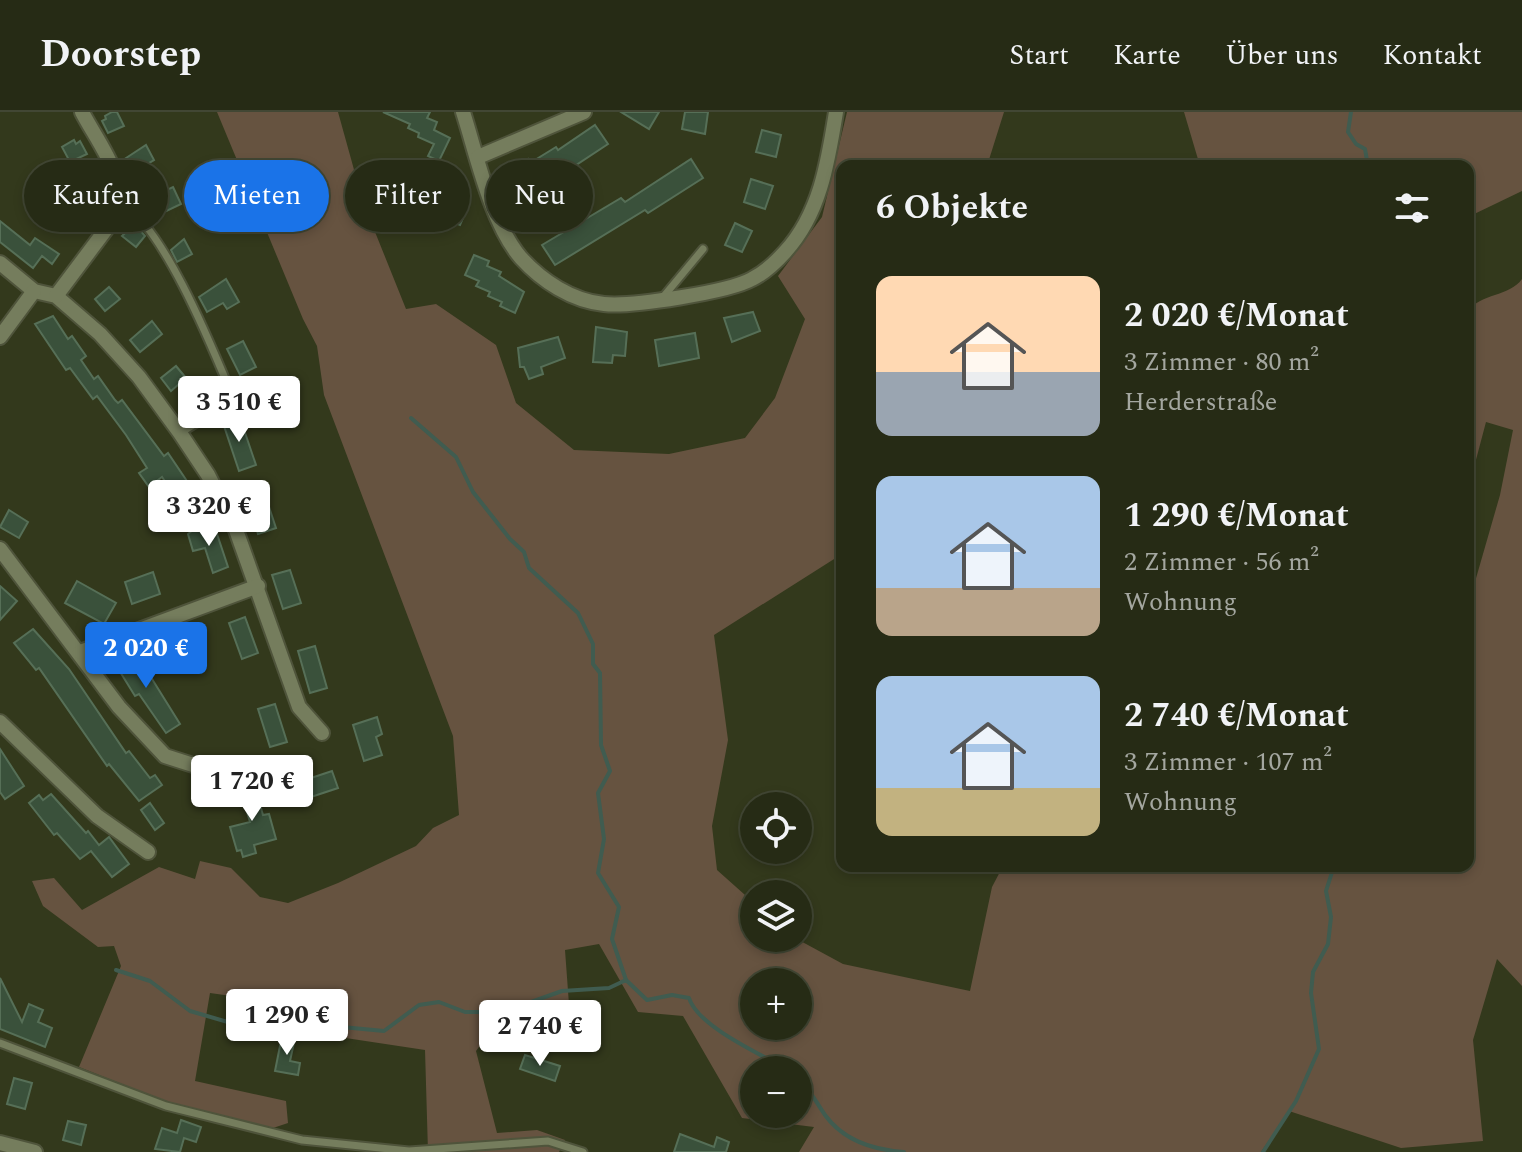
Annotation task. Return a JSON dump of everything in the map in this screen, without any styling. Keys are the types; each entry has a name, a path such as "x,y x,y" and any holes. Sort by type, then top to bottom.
{"street":[{"path":"82,112 108,160"},
{"path":"463,112 502,228 519,255 545,280 569,294 605,305 731,288 752,280 784,254 809,218 818,196 836,112"},
{"path":"478,157 584,112"},
{"path":"56,296 104,232"},
{"path":"0,263 34,291 56,296 100,334 139,377 180,433 223,502 258,586 299,707 322,733"},
{"path":"0,337 34,291"},
{"path":"0,549 141,732 165,756 193,765"},
{"path":"80,652 258,586"},
{"path":"0,722 97,816 148,852"},
{"path":"0,1143 35,1152"}],"lane":[{"path":"153,232 205,331 234,400 180,433"},
{"path":"663,298 703,249"},
{"path":"0,1043 166,1106 302,1140 409,1151 548,1141 583,1152"}],"shaded area":[{"path":"217,112 338,112 351,160 345,160 345,232 375,232 406,309 436,304 496,345 516,403 574,450 669,454 745,438 775,398 805,319 778,276 822,217 847,112 1004,112 989,160 836,160 836,558 714,635 728,740 712,826 717,870 740,891 740,952 812,952 812,947 843,964 970,991 992,887 1000,872 1474,872 1474,585 1500,495 1513,430 1486,422 1474,467 1474,305 1510,289 1522,279 1522,986 1497,959 1473,1040 1483,1141 1401,1148 1289,1111 1261,1152 799,1152 814,1127 812,1056 740,1056 740,1115 683,1016 638,1012 599,944 565,950 570,1018 501,1017 476,1051 497,1133 537,1130 565,1140 559,1152 428,1152 425,1050 339,1037 325,1009 210,993 195,1081 286,1101 288,1123 270,1129 167,1102 79,1067 121,966 114,946 98,947 43,906 32,881 54,878 82,910 159,867 195,879 200,861 231,868 260,897 288,903 416,846 433,828 459,815 453,736 324,395 317,346 267,232 329,232 329,160 237,160"},
{"path":"1184,112 1522,112 1522,191 1474,214 1474,160 1198,160"}],"building":[{"path":"112,112 117,112 124,126 108,133 102,121"},
{"path":"383,112 430,112 427,118 437,122 434,130 450,138 439,160 428,156 434,144 418,137 419,133 408,128 410,124"},
{"path":"621,112 659,112 649,129"},
{"path":"685,112 708,112 705,134 682,129"},
{"path":"595,125 608,144 584,160 535,160 556,147 558,150"},
{"path":"762,130 781,135 776,157 756,152"},
{"path":"74,140 76,144 80,141 87,154 69,160 62,147"},
{"path":"146,145 154,160 123,160"},
{"path":"691,159 703,178 555,265 542,245 564,232 593,232 593,215 621,198 625,202"},
{"path":"751,179 773,186 765,209 744,202"},
{"path":"173,187 181,204 168,210 168,189"},
{"path":"0,221 30,245 35,238 59,254 52,264 42,256 33,268 0,242"},
{"path":"735,223 752,231 742,252 725,245"},
{"path":"126,232 142,232 145,236 136,247 122,236"},
{"path":"184,239 192,254 177,262 171,250"},
{"path":"474,255 489,261 487,266 501,272 499,276 524,292 515,313 488,296 490,292 476,286 479,281 465,275"},
{"path":"226,279 239,302 227,309 223,303 207,312 199,297"},
{"path":"109,287 120,299 105,311 95,299"},
{"path":"753,312 760,331 732,342 724,318"},
{"path":"53,316 68,339 72,336 86,356 81,360 94,379 98,376 118,403 122,400 164,456 168,453 197,496 182,506 162,477 149,487 139,473 147,468 126,435 97,396 93,399 70,368 66,370 35,324"},
{"path":"152,321 162,334 140,352 130,340"},
{"path":"596,327 627,332 625,356 613,355 612,363 593,362"},
{"path":"695,333 699,358 659,366 655,340"},
{"path":"558,337 565,358 541,367 543,374 529,379 524,367 520,367 518,348"},
{"path":"243,341 256,367 240,375 227,349"},
{"path":"176,366 186,378 171,391 161,378"},
{"path":"240,418 256,465 239,471 223,423"},
{"path":"265,495 276,528 258,534 248,501"},
{"path":"9,510 28,522 19,538 0,527"},
{"path":"199,525 203,535 216,531 228,567 213,573 205,548 193,551 188,534"},
{"path":"290,570 301,603 283,609 272,575"},
{"path":"153,572 160,594 132,604 125,582"},
{"path":"77,581 116,603 104,624 65,603"},
{"path":"0,586 17,601 0,620"},
{"path":"245,617 258,653 242,659 229,623"},
{"path":"33,629 69,669 126,753 129,751 150,778 155,775 162,785 139,801 109,764 107,766 39,668 36,670 14,643"},
{"path":"178,630 182,646 162,652 158,635"},
{"path":"315,646 327,688 310,693 298,651"},
{"path":"134,650 180,724 166,733 139,694 135,696 114,662"},
{"path":"275,704 287,742 270,747 258,709"},
{"path":"377,717 382,734 376,737 382,755 364,761 353,725"},
{"path":"0,749 24,786 5,799 0,792"},
{"path":"332,771 338,788 305,799 299,782"},
{"path":"238,782 254,784 263,815 269,814 276,839 254,845 256,853 243,857 241,850 237,851 230,827 250,822"},
{"path":"51,794 99,845 109,837 129,864 112,877 91,851 80,859 57,833 54,835 29,803 39,795 43,800"},
{"path":"150,803 164,823 155,830 141,810"},
{"path":"0,978 22,1022 29,1004 43,1010 38,1022 52,1028 45,1047 0,1029"},
{"path":"282,1036 295,1038 290,1061 300,1063 298,1075 275,1071"},
{"path":"525,1055 560,1066 555,1081 520,1069"},
{"path":"14,1078 32,1083 25,1109 7,1104"},
{"path":"181,1120 201,1127 196,1142 184,1138 180,1152 155,1149 162,1128 177,1133"},
{"path":"68,1121 86,1125 81,1145 63,1140"},
{"path":"680,1134 714,1147 717,1137 729,1142 726,1152 674,1152"}],"waterway":[{"path":"1351,112 1348,132 1356,144 1365,149 1367,160"},
{"path":"411,418 456,457 473,492 524,552 529,568 578,613 593,644 593,664 600,673 601,745 610,771 598,793 604,839 598,873 619,907 612,939 626,980"},
{"path":"1263,1152 1296,1101 1319,1049 1311,993 1313,972 1328,944 1331,917 1326,891 1332,872"},
{"path":"116,970 150,981 190,1011 238,1025 290,1018 321,1025 384,1031 419,1005 439,1002 465,1012 503,1012 562,991 609,988 626,980 647,1000 672,995 689,998 695,1009 718,1030 763,1056"},
{"path":"812,1096 832,1124 850,1137 871,1146 904,1152"}]}
